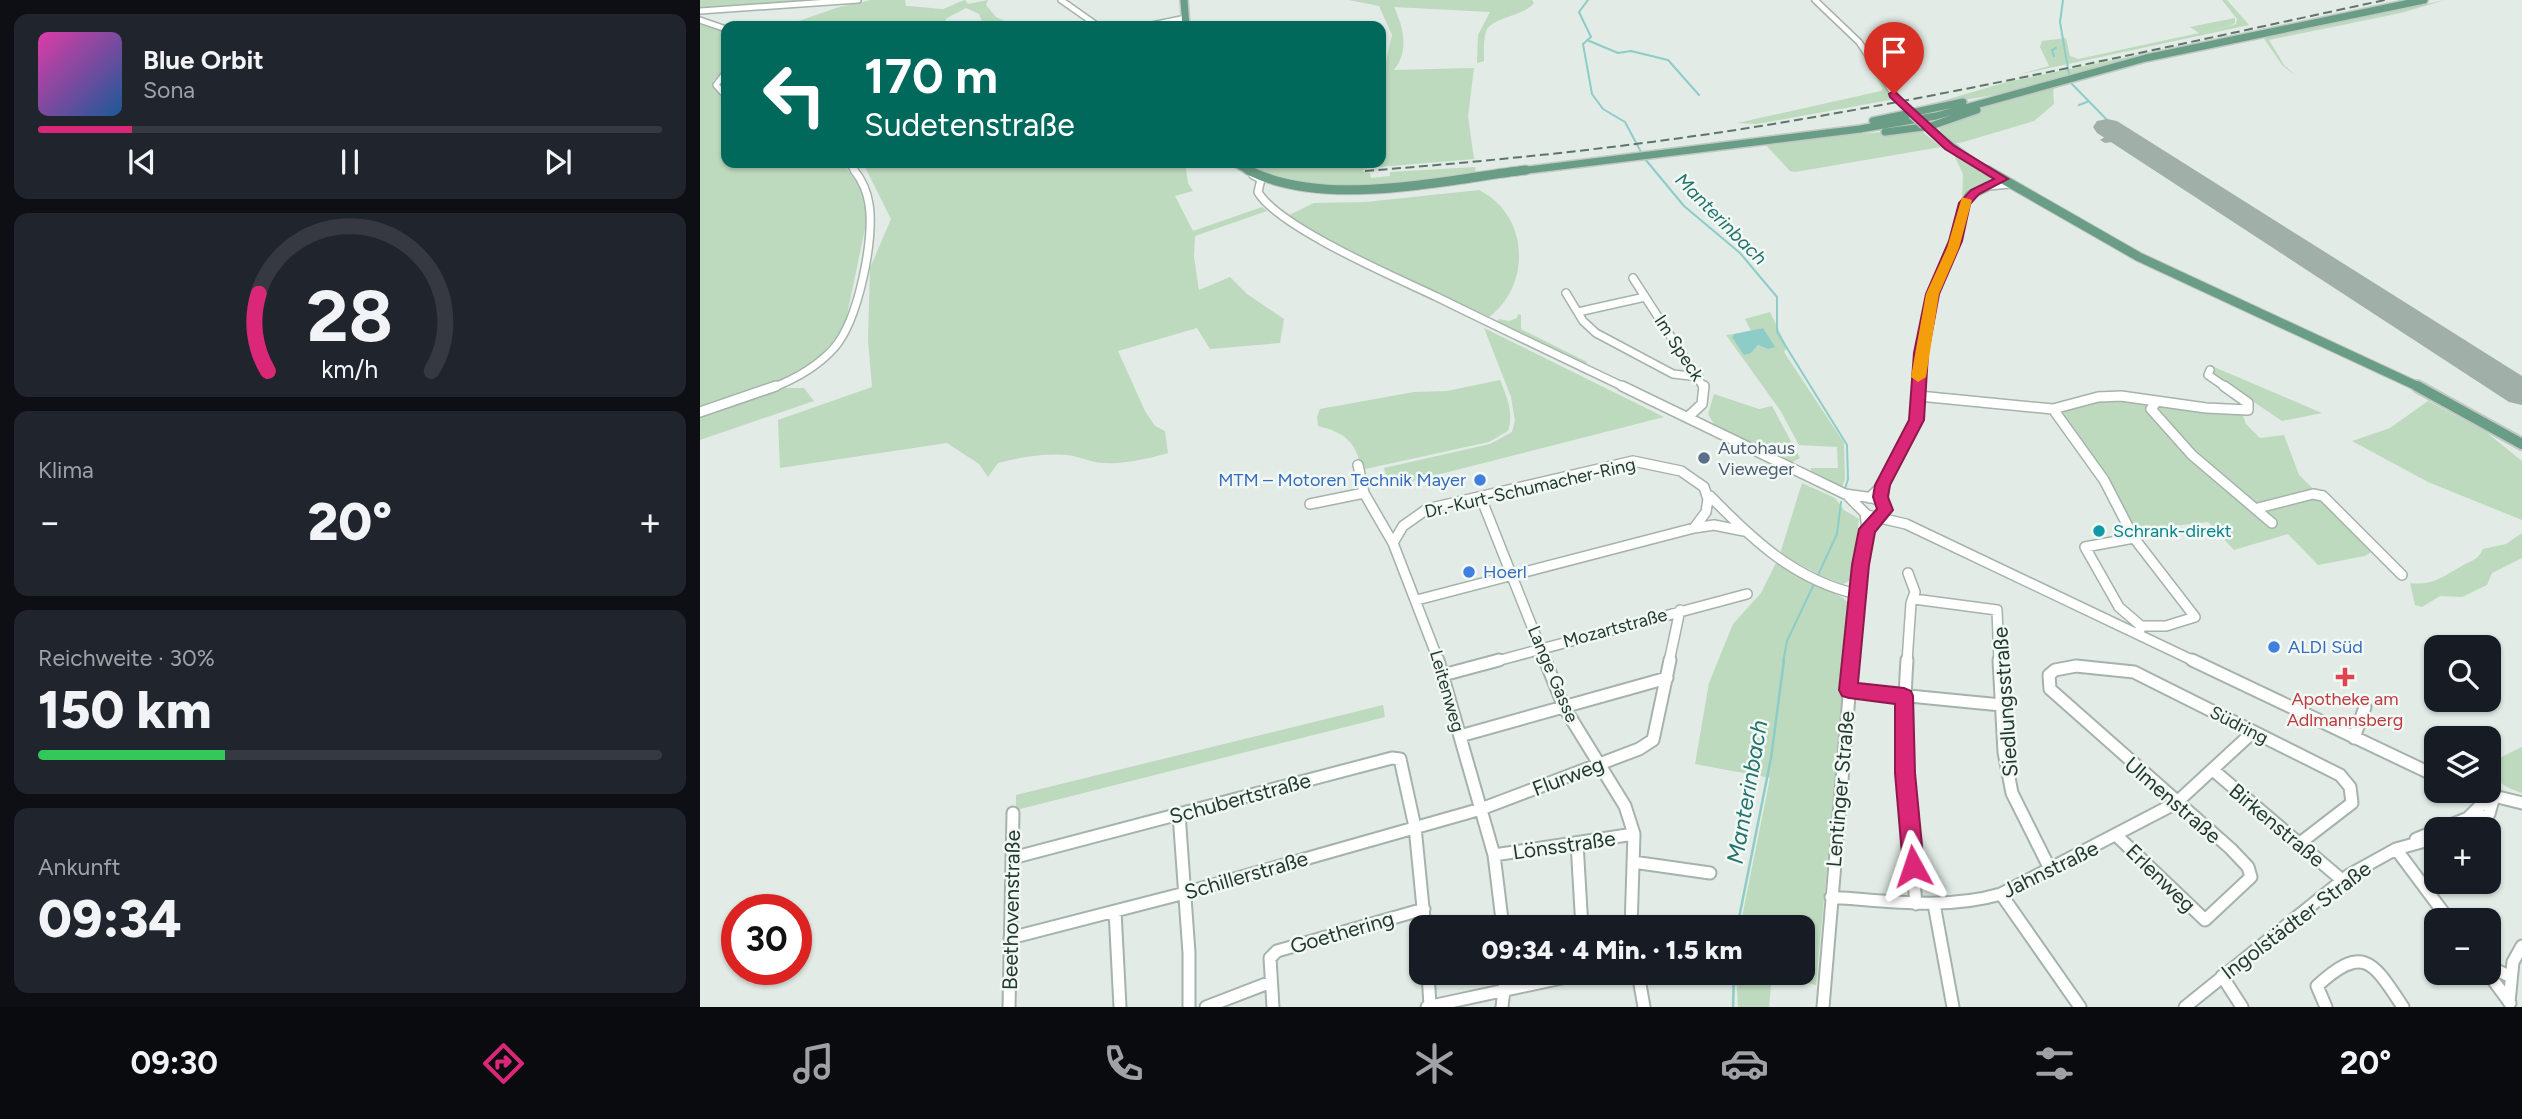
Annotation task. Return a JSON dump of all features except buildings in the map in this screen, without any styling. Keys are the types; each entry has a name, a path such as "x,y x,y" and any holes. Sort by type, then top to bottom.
{"main road":[{"path":"1184,0 1186,18"},
{"path":"1244,168 1293,186 1330,190 1373,189 1819,134 1883,132 1925,123 2040,86 2146,58 2424,0"},
{"path":"1819,134 1909,111 2040,86"},
{"path":"1925,123 1941,124 2024,91"},
{"path":"1909,111 1940,139 1999,183 2173,275 2427,391 2522,444"},
{"path":"1940,139 1936,130 1941,124"}],"street":[{"path":"700,11 858,0"},
{"path":"1061,0 1091,21"},
{"path":"1815,0 1859,42 1894,94 1909,111"},
{"path":"1171,21 1186,18"},
{"path":"700,20 721,27"},
{"path":"700,412 756,394 803,373 825,356 848,329 858,295 872,211 866,189 851,168"},
{"path":"1243,168 1261,179 1258,192 1262,199 1294,223 1339,250 1906,524 2140,631 2424,770"},
{"path":"1865,504 1883,485 1912,434 1919,396 1921,353 1935,285 1953,248 1965,203 1970,195 1999,183"},
{"name":"Im Speck","path":"1633,278 1706,391 1697,411 1688,417"},
{"path":"1566,293 1591,330 1673,374 1699,377"},
{"path":"1578,312 1645,297"},
{"path":"1919,396 2053,410 2098,397 2134,398 2154,405 2244,411 2249,407 2248,403 2208,375 2210,370"},
{"path":"2154,405 2172,436 2272,523"},
{"path":"2053,410 2104,480 2134,538 2195,617 2140,631"},
{"name":"Dr.-Kurt-Schumacher-Ring","path":"1393,543 1403,526 1427,509 1633,461 1655,461 1678,468 1704,487 1744,531 1774,557 1827,586 1857,594"},
{"name":"Leitenweg","path":"1358,464 1364,493 1393,543 1417,600 1443,675 1494,855 1501,915"},
{"path":"1881,511 1883,485"},
{"path":"1310,504 1364,493"},
{"path":"2258,509 2313,494 2323,495 2402,575"},
{"path":"1694,528 1705,517 1710,496"},
{"name":"Lange Gasse","path":"1481,498 1564,707 1625,806 1634,834 1631,915"},
{"path":"1865,504 1881,511"},
{"name":"Lentinger Straße","path":"1823,1007 1857,594 1867,529 1865,504"},
{"name":"Lentinger Straße","path":"1867,529 1881,511"},
{"path":"1417,600 1694,528 1714,525 1744,531"},
{"path":"2134,538 2085,547 2119,607 2140,631"},
{"path":"1908,573 1914,580 1914,599 1911,603 1904,696 1905,773 1916,904"},
{"name":"Mozartstraße","path":"1443,675 1746,594"},
{"name":"Siedlungsstraße","path":"1914,599 1993,607 1999,613 2004,752 2012,793 2049,867"},
{"path":"1460,736 1667,678 1680,610"},
{"name":"Südring","path":"2048,681 2052,670 2061,666 2125,670 2340,775 2350,783 2352,803 2300,843"},
{"name":"Flurweg","path":"1481,809 1639,749 1653,740 1667,678"},
{"name":"Ulmenstraße","path":"2048,681 2058,697 2248,867 2251,877 2206,920"},
{"path":"1849,690 2001,705"},
{"path":"2354,738 2365,707"},
{"name":"Jahnstraße","path":"1831,897 1934,904 1980,900 2001,894 2176,803 2253,732"},
{"name":"Schubertstraße","path":"1012,858 1391,758 1400,758 1415,827"},
{"name":"Birkenstraße","path":"2213,770 2342,880"},
{"path":"2501,798 2522,803"},
{"name":"Ingolstädter Straße","path":"2185,1007 2342,880 2426,832 2469,818 2476,813 2481,803"},
{"name":"Schillerstraße","path":"1010,939 1185,893 1481,809"},
{"name":"Beethovenstraße","path":"1009,1007 1013,813"},
{"path":"1179,814 1189,1007"},
{"path":"1415,827 1424,915"},
{"name":"Lönsstraße","path":"1494,855 1634,834"},
{"name":"Erlenweg","path":"2117,836 2206,920"},
{"name":"Ingolstädter Straße","path":"2412,842 2424,840"},
{"path":"1577,843 1581,915"},
{"path":"2396,849 2440,908"},
{"path":"1633,862 1710,873"},
{"path":"2001,894 2080,1007"},
{"path":"1934,904 1953,1007"},
{"name":"Goethering","path":"1273,1007 1270,958 1277,951 1424,909"},
{"path":"1115,911 1120,1007"},
{"path":"2511,1005 2511,978 2514,962 2522,946"},
{"path":"2326,1007 2317,986 2347,961 2361,960 2375,967 2403,1007"},
{"path":"2501,973 2511,978"},
{"path":"2222,976 2242,1007"},
{"path":"1206,1007 1271,982"},
{"path":"1428,985 1428,1007 1532,985"},
{"path":"1502,1007 1506,985"},
{"path":"1640,985 1644,1007"},
{"path":"2497,985 2511,1005"}],"green space":[{"path":"700,0 852,0 700,9"},
{"path":"871,0 905,0 906,6 943,9 965,0 968,4 988,0 986,5 996,17 1005,21 982,21 979,14 966,8 946,21 798,21 839,7"},
{"path":"1349,0 1532,0 1534,3 1489,27 1484,39 1484,61 1477,63 1478,35 1490,12 1394,7 1400,23 1403,47 1399,63 1394,70 1474,68 1468,116 1474,159 1386,166 1386,61 1392,35 1379,6"},
{"path":"2222,0 2227,0 2249,25 2017,75 2049,66 2040,47 2042,41 2066,38 2070,56 2078,59 2199,33 2190,27 2235,18 2235,23 2231,25 2202,33 2236,24 2237,19"},
{"path":"2445,0 2401,13 2269,40 2284,65 2296,76 2282,65 2263,37"},
{"path":"700,22 721,29 721,73 713,81 713,86 721,95 721,168 846,168 863,190 868,214 846,320 836,338 816,360 786,378 700,409"},
{"path":"2253,31 2256,34 2005,93 1918,108 2007,82"},
{"path":"1863,57 1895,99 1757,124 1737,123 1881,91 1883,89"},
{"path":"2055,87 2054,104 2034,121 1960,143 1953,143 1939,130 1941,126 1997,102"},
{"path":"1919,129 1941,147 1795,172 1790,171 1763,142"},
{"path":"1953,153 1991,177 1990,182 1962,201 1963,174"},
{"path":"1475,167 1476,176 1377,188 1294,184 1251,168 1367,168 1362,171 1370,173 1371,178 1390,176 1390,172"},
{"path":"866,168 1186,168 1188,183 1193,191 1175,196 1193,231 1262,207 1267,211 1195,236 1194,257 1199,290 1230,277 1247,294 1284,319 1280,343 1210,349 1197,328 1118,351 1145,411 1155,426 1165,431 1168,453 1152,457 1104,463 1064,455 1035,456 998,463 988,477 979,464 947,443 780,468 778,420 872,387 868,340 870,268 891,219"},
{"path":"1479,190 1496,201 1508,216 1519,250 1513,287 1503,303 1489,317 1337,245 1289,215 1314,203 1366,202"},
{"path":"1770,312 1787,347 1784,352 1844,443 1845,479 1842,487 1811,473 1811,468 1838,468 1837,447 1799,445 1780,410 1726,335 1734,334 1732,337 1752,349 1758,345 1768,349 1763,328 1751,331 1745,319"},
{"path":"1518,314 1521,315 1521,329 1587,362 1585,365 1496,322 1499,319 1509,321 1517,318"},
{"path":"1484,328 1664,417 1389,487 1384,468 1490,444 1512,432 1515,421 1511,397"},
{"path":"2214,367 2322,413 2282,421 2214,375"},
{"path":"1500,380 1509,405 1510,424 1508,431 1489,442 1365,469 1361,467 1356,451 1347,439 1335,431 1318,426 1320,409 1414,392 1447,391"},
{"path":"783,388 804,388 814,401 700,440 700,415"},
{"path":"1714,394 1759,409 1772,406 1800,458 1789,464 1714,424 1708,414"},
{"path":"2104,399 2125,399 2242,413 2246,424 2260,438 2284,435 2299,475 2376,549 2365,556 2318,565 2288,534 2234,550 2208,522 2136,530 2059,411"},
{"path":"2428,401 2486,432 2522,461 2522,520 2428,482 2352,441 2390,428"},
{"path":"1802,483 1835,498 1844,510 1859,519 1851,580 1843,584 1780,554"},
{"path":"2522,533 2522,558 2492,573 2487,585 2462,597 2440,596 2422,607 2415,605 2410,583 2426,583 2438,579 2474,559 2483,549 2506,544"},
{"path":"1776,563 1843,598 1851,606 1816,985 1815,915 1742,915 1770,778 1695,764 1709,683 1733,624 1761,593"},
{"path":"1383,705 1385,717 1016,810 1016,795"},
{"path":"2522,747 2522,793 2501,783 2501,757"},
{"path":"1737,985 1771,985 1769,1007 1738,1007"}],"water":[{"path":"1763,328 1775,347 1768,349 1758,345 1751,353 1744,355 1732,337 1734,334"}],"waterway":[{"name":"Manterinbach","path":"1587,40 1591,37 1579,12 1588,0"},
{"path":"2063,0 2060,22 2069,74"},
{"path":"1587,40 1618,53 1631,51 1668,60 1699,95"},
{"name":"Manterinbach","path":"1587,40 1583,44 1592,94 1603,109 1625,122 1641,152"},
{"path":"2054,56 2052,50 2056,48"},
{"path":"2071,83 2111,124"},
{"path":"2079,105 2087,102"},
{"name":"Manterinbach","path":"1645,159 1684,206 1740,253 1777,297 1777,332 1847,445 1848,479 1845,489"},
{"name":"Manterinbach","path":"1818,575 1837,534 1841,502"},
{"name":"Manterinbach","path":"1783,662 1787,641 1814,584"},
{"name":"Manterinbach","path":"1740,915 1771,758 1784,660"},
{"name":"Manterinbach","path":"1733,1007 1734,985"}],"taxiway":[{"path":"2105,140 2124,138"}],"runway":[{"path":"2107,127 2522,393"}],"railway":[{"path":"1365,171 1573,152 1779,123 2007,80 2385,0"}],"slow traffic":[{"path":"1918,377 1932,294 1953,248 1966,200"}],"place":[{"name":"Autohaus Vieweger","path":"1704,458"},
{"name":"MTM – Motoren Technik Mayer","path":"1480,480"},
{"name":"Schrank-direkt","path":"2099,531"},
{"name":"Hoerl","path":"1469,572"},
{"name":"ALDI Süd","path":"2274,647"},
{"name":"Apotheke am Adlmannsberg","path":"2345,677"}],"route":[{"path":"1894,94 1949,147 2003,179 1970,195 1965,203 1953,248 1932,294 1918,374 1918,409 1912,434 1883,485 1881,497 1885,510 1867,529 1860,565 1849,690 1904,696 1905,773 1913,866"}]}
